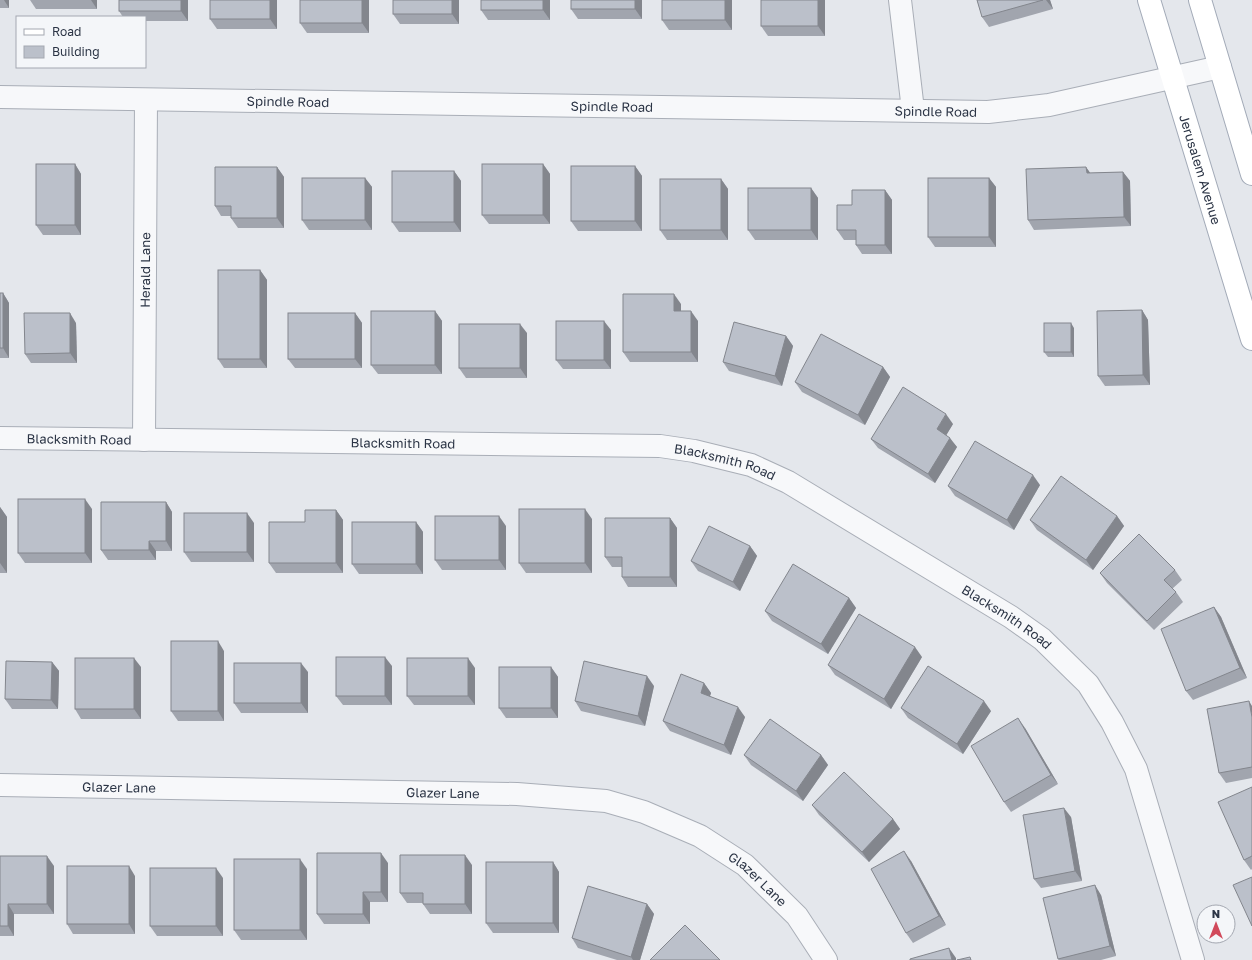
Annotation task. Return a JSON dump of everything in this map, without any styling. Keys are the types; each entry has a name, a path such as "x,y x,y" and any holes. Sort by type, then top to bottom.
{"main road":[{"name":"Jerusalem Avenue","path":"1149,0 1252,339"},
{"path":"1200,0 1252,174"}],"street":[{"path":"900,0 913,110"},
{"name":"Spindle Road","path":"0,98 988,112 1049,105 1220,67"},
{"name":"Herald Lane","path":"144,440 146,100"},
{"name":"Blacksmith Road","path":"0,438 660,446 694,451 751,465 788,482 1011,617 1042,639 1088,684 1112,722 1136,769 1193,960"},
{"name":"Glazer Lane","path":"0,785 517,794 606,801 644,812 700,836 744,865 797,916 826,960"}],"building":[{"path":"119,0 181,0 181,11 119,11"},
{"path":"210,0 270,0 270,19 210,19"},
{"path":"300,0 362,0 362,23 300,23"},
{"path":"393,0 452,0 452,14 393,14"},
{"path":"481,0 543,0 543,10 481,10"},
{"path":"571,0 635,0 635,9 571,9"},
{"path":"662,0 725,0 725,20 662,20"},
{"path":"761,0 818,0 818,26 761,26"},
{"path":"977,0 1043,0 982,17"},
{"path":"36,164 75,164 75,225 36,225"},
{"path":"482,164 543,164 543,215 482,215"},
{"path":"571,166 635,166 635,221 571,221"},
{"path":"215,167 277,167 277,218 231,218 231,206 215,206"},
{"path":"1086,167 1087,173 1123,172 1124,217 1028,220 1026,169"},
{"path":"392,171 454,171 454,222 392,222"},
{"path":"302,178 365,178 365,220 302,220"},
{"path":"928,178 989,178 989,237 928,237"},
{"path":"660,179 721,179 721,230 660,230"},
{"path":"748,188 811,188 811,230 748,230"},
{"path":"852,190 885,190 885,245 856,245 856,230 837,230 837,205 852,205"},
{"path":"218,270 260,270 260,359 218,359"},
{"path":"0,293 3,293 3,348 0,348"},
{"path":"623,294 674,294 674,311 691,311 691,352 623,352"},
{"path":"1142,310 1143,375 1098,376 1097,311"},
{"path":"371,311 435,311 435,365 371,365"},
{"path":"24,313 70,313 70,353 25,354"},
{"path":"288,313 355,313 355,359 288,359"},
{"path":"556,321 604,321 604,360 556,360"},
{"path":"734,322 786,336 775,376 723,362"},
{"path":"1044,323 1071,323 1071,352 1044,352"},
{"path":"459,324 520,324 520,368 459,368"},
{"path":"821,334 883,367 858,415 795,382"},
{"path":"903,387 946,414 937,429 950,438 928,474 871,439"},
{"path":"975,441 1033,475 1007,520 948,486"},
{"path":"1061,476 1117,516 1086,560 1030,520"},
{"path":"18,499 85,499 85,553 18,553"},
{"path":"101,502 166,502 166,541 149,541 149,550 101,550"},
{"path":"519,509 585,509 585,563 519,563"},
{"path":"305,510 336,510 336,563 269,563 269,522 305,522"},
{"path":"184,513 247,513 247,552 184,552"},
{"path":"435,516 499,516 499,560 435,560"},
{"path":"605,518 670,518 670,577 622,577 622,557 605,557"},
{"path":"352,522 416,522 416,564 352,564"},
{"path":"709,526 750,546 733,582 691,561"},
{"path":"1139,534 1175,570 1164,580 1176,592 1147,621 1100,573"},
{"path":"793,564 849,598 821,644 765,611"},
{"path":"1214,607 1240,668 1186,691 1161,629"},
{"path":"859,614 915,647 884,699 828,665"},
{"path":"171,641 218,641 218,711 171,711"},
{"path":"336,657 385,657 385,696 336,696"},
{"path":"75,658 134,658 134,709 75,709"},
{"path":"407,658 468,658 468,696 407,696"},
{"path":"6,661 52,662 51,700 5,699"},
{"path":"584,661 647,676 638,716 575,701"},
{"path":"234,663 301,663 301,703 234,703"},
{"path":"928,666 984,701 957,744 901,708"},
{"path":"499,667 551,667 551,708 499,708"},
{"path":"681,674 704,683 701,693 738,707 724,745 663,721"},
{"path":"1249,701 1252,717 1252,767 1219,773 1207,709"},
{"path":"1018,718 1051,775 1004,802 971,746"},
{"path":"770,719 821,755 796,791 744,755"},
{"path":"844,772 893,819 862,852 812,805"},
{"path":"1252,787 1252,856 1244,860 1218,802"},
{"path":"1064,808 1075,871 1034,879 1023,815"},
{"path":"904,851 939,916 906,933 871,869"},
{"path":"317,853 381,853 381,892 363,892 363,914 317,914"},
{"path":"400,855 465,855 465,904 423,904 423,893 400,893"},
{"path":"0,856 47,856 47,904 8,904 8,926 0,926"},
{"path":"234,859 300,859 300,930 234,930"},
{"path":"486,862 553,862 553,923 486,923"},
{"path":"67,866 129,866 129,924 67,924"},
{"path":"150,868 216,868 216,926 150,926"},
{"path":"1252,877 1252,926 1233,885"},
{"path":"1095,885 1110,946 1058,959 1043,898"},
{"path":"588,886 647,904 631,957 572,938"},
{"path":"685,925 720,960 650,960"},
{"path":"949,948 952,960 910,960 910,959"},
{"path":"970,957 971,960 957,960"}]}
